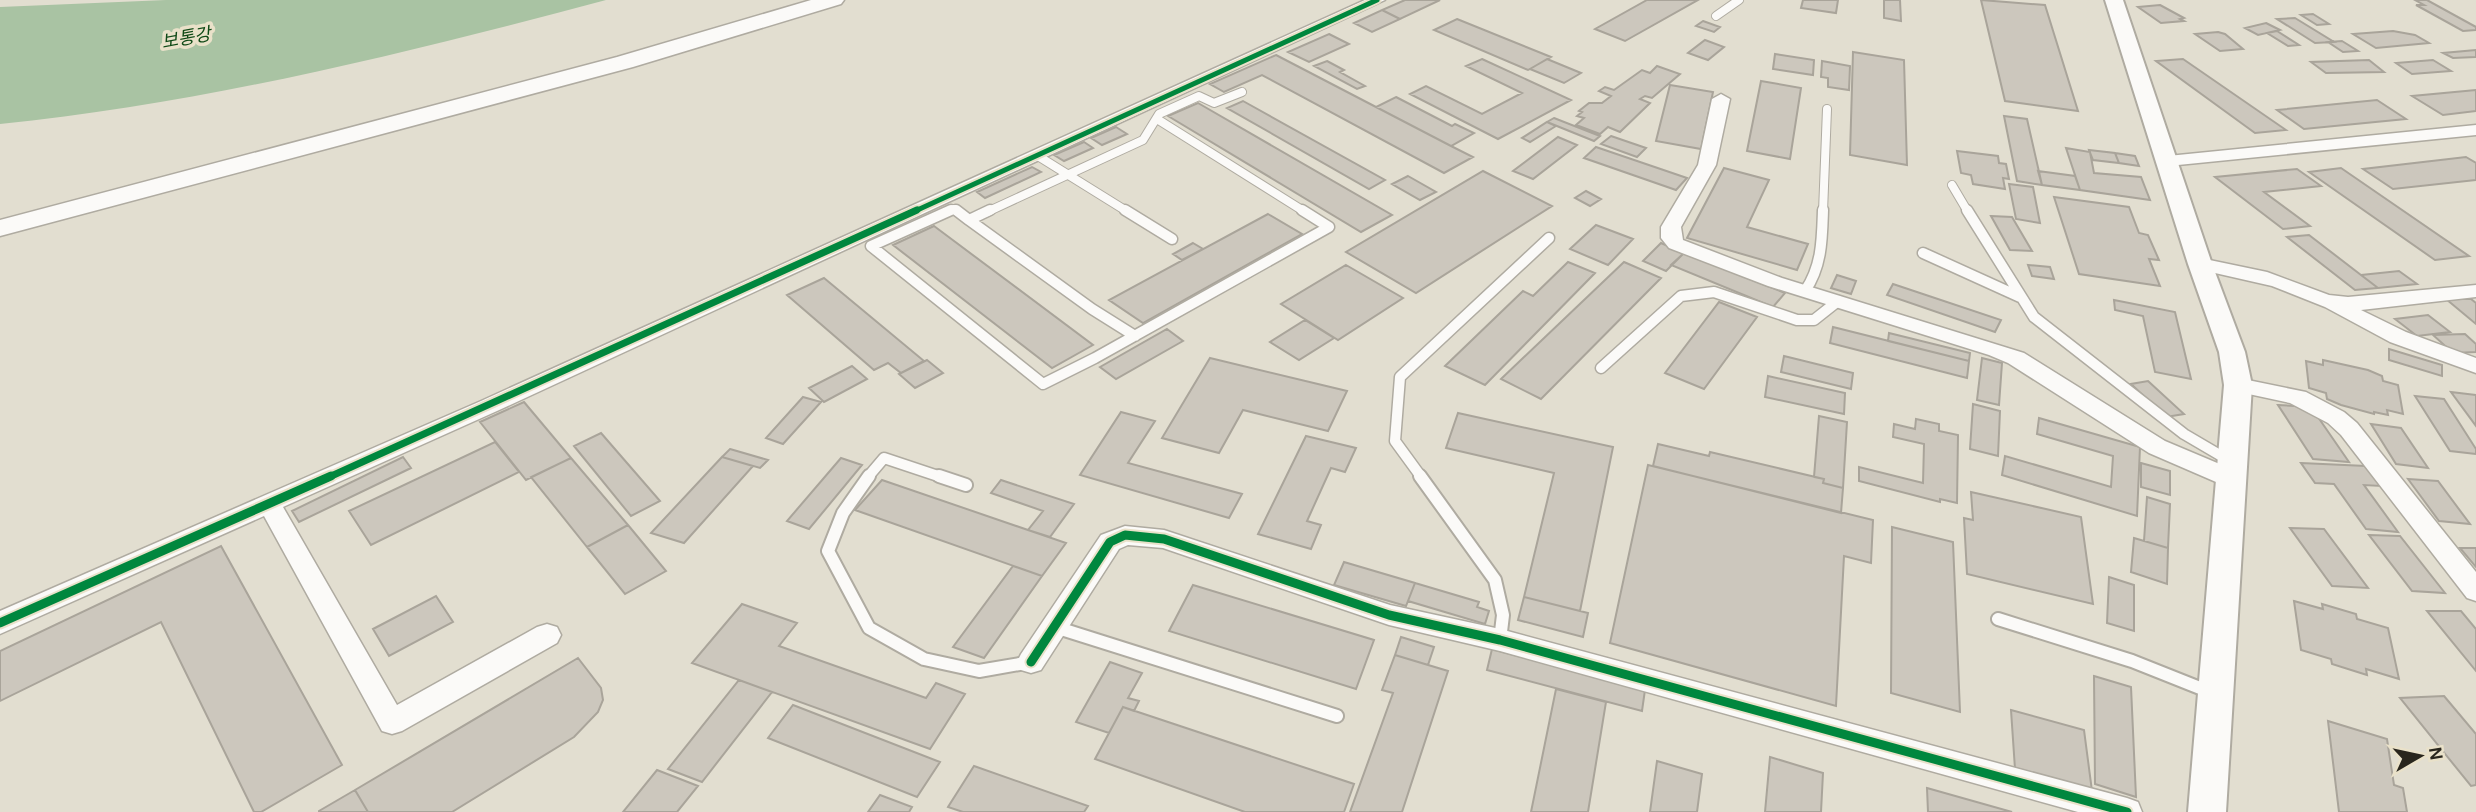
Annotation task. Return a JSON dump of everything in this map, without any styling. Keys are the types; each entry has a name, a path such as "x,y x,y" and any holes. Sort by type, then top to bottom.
{"main road":[{"path":"0,228 612,66 834,0"}],"street":[{"path":"0,623 270,504 1377,0"},
{"path":"2114,0 2200,264 2232,352 2238,385 2207,812"},
{"path":"1721,99 1707,165 1671,227 1671,237 1676,244 1805,291 2016,358 2157,447 2232,470"},
{"path":"2168,161 2476,130"},
{"path":"2200,264 2276,281 2328,302 2398,337 2476,366"},
{"path":"2328,302 2373,302 2452,291 2476,291"},
{"path":"2238,385 2295,396 2332,412 2349,429 2476,591"},
{"path":"270,504 392,722 547,635"},
{"path":"1031,662 1110,542 1125,535 1164,539 1389,615 1500,640 2127,812"}],"lane":[{"path":"1716,16 1739,0"},
{"path":"969,220 1143,140 1158,114 1199,96 1214,103 1242,92"},
{"path":"1805,291 1813,279 1822,252 1826,109"},
{"path":"1135,336 1092,309 954,209 871,246 1043,384 1135,336 1329,227 1157,119"},
{"path":"1038,156 1172,239"},
{"path":"1952,185 2034,317 2232,470"},
{"path":"1500,640 1503,615 1495,580 1395,442 1401,377 1549,238"},
{"path":"1923,253 2020,297"},
{"path":"1601,368 1681,296 1714,292 1797,320 1814,320 1838,301"},
{"path":"967,485 884,458 850,497 834,527 828,551 869,628 924,659 979,671 1031,662"},
{"path":"1998,619 2132,661 2216,695"},
{"path":"1055,627 1337,716"}],"water":[{"name":"보통강","path":"166,0 606,0 381,57 229,90 77,115 0,124 0,7"}],"building":[{"path":"1405,0 1440,0 1400,19 1382,10"},
{"path":"1647,0 1698,0 1625,41 1595,29"},
{"path":"1803,0 1838,0 1836,13 1801,8"},
{"path":"1884,0 1900,0 1901,21 1884,18"},
{"path":"1981,0 2045,5 2078,111 2005,101"},
{"path":"2415,0 2427,0 2476,27 2476,30 2463,31 2416,5 2424,5"},
{"path":"2160,5 2184,18 2180,19 2184,21 2161,23 2138,7"},
{"path":"1382,10 1400,19 1372,32 1354,23"},
{"path":"2313,14 2329,24 2317,25 2301,15"},
{"path":"2295,18 2334,42 2315,43 2277,19"},
{"path":"1457,19 1551,57 1528,70 1434,30"},
{"path":"1703,21 1720,27 1714,32 1696,26"},
{"path":"2266,23 2280,30 2258,35 2245,28"},
{"path":"2277,31 2299,45 2288,46 2267,33"},
{"path":"2393,31 2415,35 2429,43 2376,48 2353,34"},
{"path":"1329,34 1349,44 1309,62 1288,52"},
{"path":"2195,34 2225,34 2243,49 2220,51"},
{"path":"1705,40 1724,47 1708,60 1688,53"},
{"path":"2342,41 2358,51 2343,52 2328,42"},
{"path":"2476,50 2476,57 2453,58 2443,53"},
{"path":"1853,52 1904,60 1907,165 1850,155"},
{"path":"1775,54 1814,60 1813,75 1773,69"},
{"path":"1276,55 1473,157 1444,173 1262,75 1224,92 1210,84"},
{"path":"1482,59 1571,100 1498,139 1410,94 1426,86 1482,114 1522,93 1466,66"},
{"path":"1547,59 1581,73 1564,83 1530,69"},
{"path":"2183,59 2286,130 2255,133 2156,61"},
{"path":"2369,60 2384,72 2326,73 2311,62"},
{"path":"2433,60 2451,71 2412,74 2396,63"},
{"path":"1327,61 1365,86 1357,89 1314,66"},
{"path":"1822,61 1850,66 1849,90 1828,87 1828,78 1821,77"},
{"path":"1657,66 1680,74 1652,98 1645,96 1640,99 1650,103 1620,132 1608,127 1600,134 1576,125 1584,118 1577,116 1582,112 1579,111 1589,103 1602,103 1611,96 1599,91 1605,87 1614,90 1642,70 1650,73"},
{"path":"1761,81 1801,88 1790,159 1747,151"},
{"path":"1670,85 1713,92 1701,149 1656,141"},
{"path":"2476,90 2476,111 2443,115 2412,96"},
{"path":"1396,97 1452,126 1455,124 1474,133 1451,146 1376,107"},
{"path":"2377,100 2406,119 2304,129 2277,110"},
{"path":"1243,101 1385,180 1369,189 1227,108"},
{"path":"1198,103 1392,215 1361,232 1168,116"},
{"path":"2004,116 2027,119 2042,185 2017,181"},
{"path":"1554,118 1600,136 1594,141 1547,122"},
{"path":"1547,122 1556,126 1530,142 1522,138"},
{"path":"1116,127 1127,134 1102,145 1091,138"},
{"path":"1611,136 1646,148 1637,157 1601,144"},
{"path":"1558,137 1577,145 1533,179 1513,171"},
{"path":"1084,142 1093,148 1064,161 1054,155"},
{"path":"1596,147 1687,178 1676,190 1584,158"},
{"path":"2066,148 2090,152 2094,173 2141,177 2150,200 2080,190"},
{"path":"2089,150 2115,153 2119,163 2093,160"},
{"path":"1957,151 1998,156 1999,163 2006,164 2009,179 2003,178 2005,189 1973,184 1971,175 1961,173"},
{"path":"2115,153 2135,156 2139,166 2119,163"},
{"path":"2466,157 2476,163 2476,180 2393,189 2363,169"},
{"path":"1032,167 1041,172 985,198 977,192"},
{"path":"1724,168 1769,180 1747,227 1808,244 1797,270 1687,238"},
{"path":"2341,168 2469,256 2435,260 2309,172"},
{"path":"2297,169 2321,186 2264,192 2310,226 2283,229 2215,177"},
{"path":"1483,171 1552,206 1416,293 1346,252"},
{"path":"2038,171 2075,176 2080,190 2042,185"},
{"path":"1408,176 1436,192 1420,200 1392,184"},
{"path":"2009,184 2033,187 2040,223 2016,219"},
{"path":"1586,191 1601,199 1590,206 1575,198"},
{"path":"2054,197 2129,207 2139,233 2148,235 2159,260 2149,259 2160,286 2079,274"},
{"path":"1268,214 1302,234 1143,323 1109,300"},
{"path":"1991,216 2012,217 2032,251 2010,250"},
{"path":"1596,225 1633,239 1608,265 1570,249"},
{"path":"934,226 1093,345 1052,368 893,245"},
{"path":"2309,235 2378,288 2355,290 2287,237"},
{"path":"1193,243 1203,249 1182,260 1173,254"},
{"path":"1661,243 1684,253 1666,271 1643,261"},
{"path":"1684,253 1785,293 1773,307 1671,265"},
{"path":"1568,262 1595,273 1485,385 1445,366 1523,291 1533,296"},
{"path":"1624,262 1661,278 1541,399 1501,379"},
{"path":"1346,265 1403,298 1338,340 1281,304"},
{"path":"2028,265 2050,267 2054,279 2032,276"},
{"path":"2399,271 2417,284 2378,288 2361,275"},
{"path":"1837,275 1856,281 1851,294 1831,288"},
{"path":"824,278 924,361 901,373 888,363 874,370 787,295"},
{"path":"1893,284 2001,320 1995,332 1887,295"},
{"path":"2446,299 2471,299 2476,303 2476,324"},
{"path":"2114,300 2175,312 2191,379 2155,372 2143,316 2115,310"},
{"path":"1719,302 1757,317 1704,389 1665,373"},
{"path":"2428,315 2450,332 2417,336 2395,319"},
{"path":"1305,320 1334,338 1299,360 1270,342"},
{"path":"1833,327 1969,361 1967,378 1830,343"},
{"path":"1167,329 1183,341 1116,379 1100,367"},
{"path":"1889,333 1970,353 1969,361 1888,341"},
{"path":"2465,334 2476,344 2476,352 2453,353 2433,335"},
{"path":"2389,349 2442,365 2442,376 2389,360"},
{"path":"1784,356 1853,373 1851,389 1781,372"},
{"path":"1210,358 1347,391 1328,431 1243,410 1219,453 1162,438"},
{"path":"1982,358 2002,363 1999,405 1977,400"},
{"path":"927,360 943,373 915,388 899,374"},
{"path":"2323,360 2368,370 2382,376 2383,381 2398,385 2403,414 2387,410 2388,415 2374,414 2341,405 2327,399 2326,393 2309,388 2306,361 2323,365"},
{"path":"852,366 867,379 824,402 809,388"},
{"path":"1768,376 1845,393 1844,414 1765,397"},
{"path":"2148,381 2184,414 2166,417 2131,384"},
{"path":"2451,392 2476,395 2476,426"},
{"path":"2415,396 2444,399 2476,449 2476,454 2450,451"},
{"path":"803,397 821,402 783,444 766,438"},
{"path":"524,402 571,458 526,480 480,422"},
{"path":"1973,404 2000,411 1998,456 1970,449"},
{"path":"2278,405 2311,407 2349,462 2313,459"},
{"path":"1121,412 1155,421 1128,463 1242,494 1229,518 1080,475"},
{"path":"1458,413 1613,447 1580,611 1524,597 1554,473 1446,448"},
{"path":"1819,416 1847,422 1843,488 1823,483 1824,479 1814,477"},
{"path":"2039,418 2140,447 2137,516 2002,475 2005,456 2111,487 2113,456 2037,434"},
{"path":"1916,419 1939,424 1939,431 1958,435 1957,503 1940,499 1940,502 1859,481 1859,467 1923,483 1924,444 1893,437 1894,424 1915,429"},
{"path":"2371,424 2401,428 2428,468 2396,464"},
{"path":"601,433 660,501 631,516 574,446"},
{"path":"1306,436 1356,448 1345,472 1331,468 1307,521 1321,525 1311,549 1258,534"},
{"path":"495,442 519,472 371,545 349,511"},
{"path":"1658,444 1709,456 1710,452 1824,479 1823,483 1843,488 1841,513 1653,466"},
{"path":"730,449 768,460 760,468 722,457"},
{"path":"403,457 411,468 299,522 292,511"},
{"path":"722,457 753,466 684,543 651,533"},
{"path":"571,458 628,525 587,547 531,477"},
{"path":"841,458 862,465 809,529 787,521"},
{"path":"2141,463 2170,471 2170,495 2141,487"},
{"path":"2301,463 2366,466 2381,486 2364,485 2398,532 2366,529 2334,484 2315,483"},
{"path":"1648,465 1873,520 1871,563 1844,556 1836,706 1610,643"},
{"path":"2408,479 2438,481 2470,524 2439,521"},
{"path":"882,480 1066,543 1042,576 855,510"},
{"path":"1001,480 1074,504 1050,537 1028,530 1043,511 991,493"},
{"path":"1971,492 2081,517 2093,604 1967,574 1964,518 1973,520"},
{"path":"2147,497 2170,504 2168,548 2144,541"},
{"path":"628,525 666,571 625,594 587,547"},
{"path":"1892,527 1953,542 1960,712 1891,693"},
{"path":"2290,528 2324,529 2368,588 2332,586"},
{"path":"2369,535 2400,536 2445,593 2412,591"},
{"path":"2134,538 2168,548 2167,584 2131,572"},
{"path":"221,546 342,765 261,812 254,812 161,622 0,701 0,651"},
{"path":"2460,548 2476,548 2476,567"},
{"path":"1344,562 1415,583 1406,606 1334,585"},
{"path":"1013,566 1042,576 984,658 953,647"},
{"path":"2109,577 2134,585 2134,631 2107,623"},
{"path":"1415,583 1479,602 1477,607 1489,611 1485,624 1408,601"},
{"path":"1193,585 1374,640 1356,689 1169,631"},
{"path":"436,596 453,622 389,656 373,629"},
{"path":"1524,597 1588,613 1583,637 1518,620"},
{"path":"2294,601 2323,609 2322,604 2356,614 2357,619 2388,628 2399,679 2366,669 2367,675 2332,664 2331,659 2301,650"},
{"path":"742,604 797,623 779,646 926,698 936,683 965,694 930,749 692,663"},
{"path":"2427,611 2461,611 2476,629 2476,671"},
{"path":"1401,637 1434,647 1428,665 1395,655"},
{"path":"1492,649 1645,690 1642,711 1487,670"},
{"path":"1395,655 1448,671 1402,812 1350,812 1393,693 1382,690"},
{"path":"578,658 601,688 603,700 598,712 574,737 452,812 368,812 355,790"},
{"path":"1110,662 1142,673 1128,698 1139,701 1134,711 1123,707 1109,733 1076,722"},
{"path":"2094,676 2131,687 2136,797 2095,784"},
{"path":"739,680 772,692 702,782 668,769"},
{"path":"1556,689 1606,702 1588,812 1531,812"},
{"path":"2444,696 2476,734 2476,785 2471,786 2400,698"},
{"path":"793,705 940,762 917,797 768,738"},
{"path":"1123,707 1354,784 1344,812 1245,812 1095,759"},
{"path":"2011,710 2084,730 2092,791 2015,769"},
{"path":"2328,721 2387,739 2394,785 2403,788 2407,812 2339,812"},
{"path":"1770,757 1823,773 1821,812 1765,812"},
{"path":"1657,761 1702,774 1697,812 1650,812"},
{"path":"974,766 1088,806 1084,812 963,812 948,807"},
{"path":"657,770 698,786 677,812 623,812"},
{"path":"1927,788 2012,812 1928,812"},
{"path":"355,790 368,812 319,812 319,811"},
{"path":"880,795 912,807 909,812 868,812"}],"cycle path":[{"path":"0,623 489,406 1377,0"},
{"path":"1031,662 1110,542 1125,535 1164,539 1389,615 1500,640 2127,812"}]}
